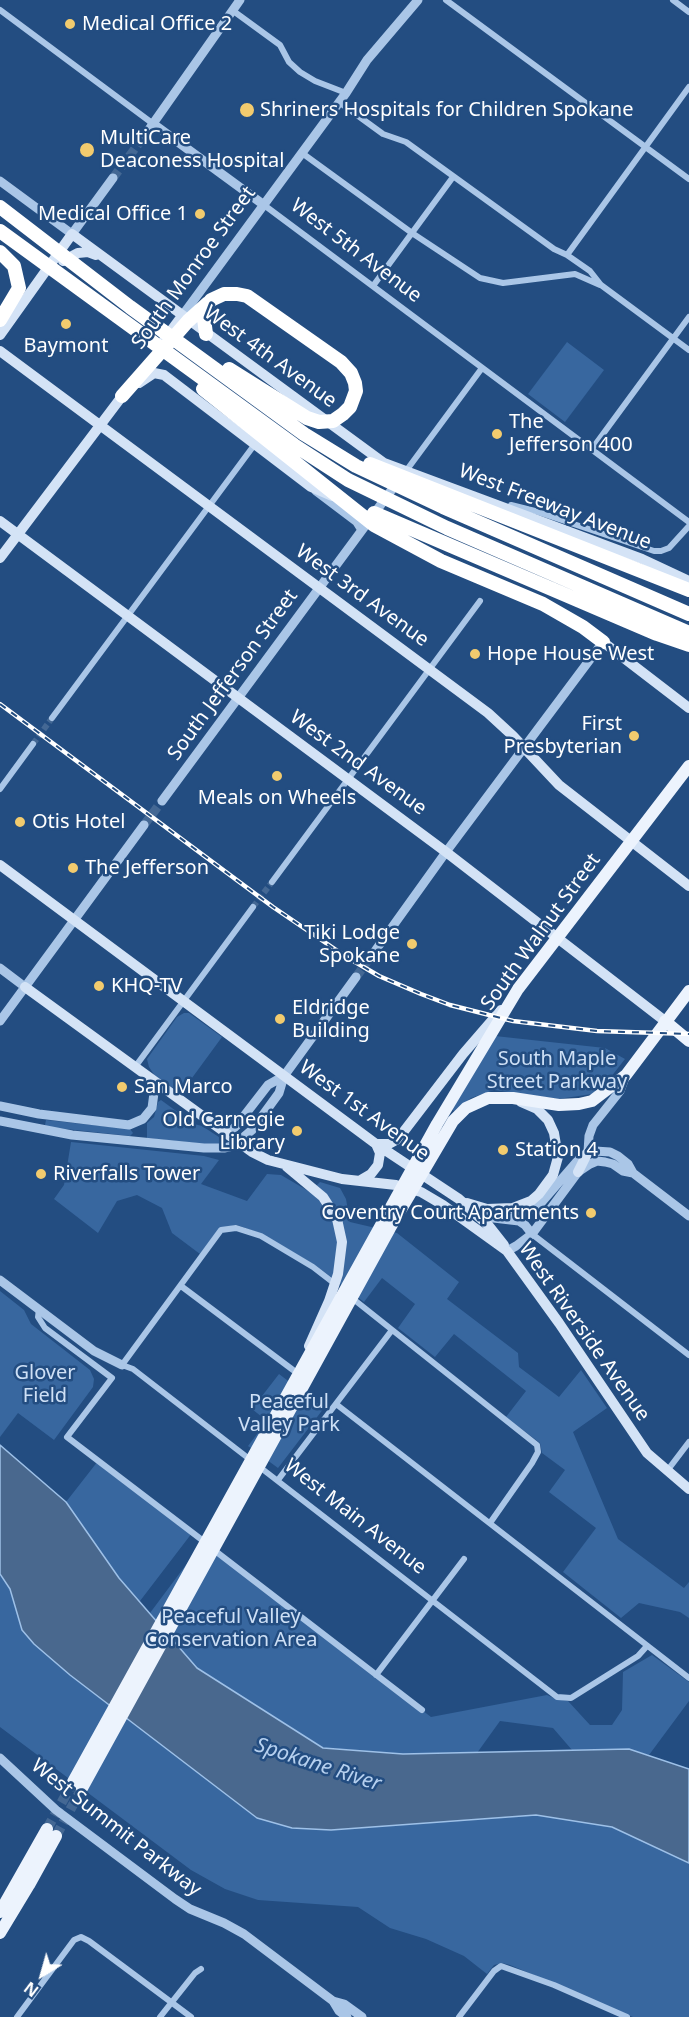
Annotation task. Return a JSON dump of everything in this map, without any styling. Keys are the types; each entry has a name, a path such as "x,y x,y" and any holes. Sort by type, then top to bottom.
{"highway":[{"path":"0,207 130,307 304,434 356,466 383,480 689,614"},
{"path":"0,231 294,445 348,480 447,528 689,633"},
{"path":"0,252 14,266 19,288 0,320"},
{"path":"122,396 185,319 211,300 224,294 247,296 340,362 351,373 356,391 350,407 333,421 319,422 307,418 130,307"},
{"path":"206,334 203,311 211,300"},
{"path":"94,301 374,525 441,561 543,604 584,627 603,642"},
{"path":"304,434 417,484 689,590"},
{"path":"374,513 657,634 689,645"}],"main road":[{"name":"West 4th Avenue","path":"72,234 379,459 406,471"},
{"path":"0,335 72,234"},
{"path":"45,273 78,253 88,252 100,256"},
{"name":"West 3rd Avenue","path":"0,351 488,712 559,785 689,886"},
{"path":"0,558 122,396 150,375 162,374 311,487 374,513"},
{"name":"West Freeway Avenue","path":"406,471 642,559 689,581"},
{"name":"West 2nd Avenue","path":"0,521 446,852 689,1041"},
{"path":"603,642 689,708"},
{"name":"South Walnut Street","path":"386,1226 437,1124 518,989 689,766"},
{"name":"West 1st Avenue","path":"0,865 376,1144 459,1199 497,1235 507,1251"},
{"name":"West Riverside Avenue","path":"25,987 260,1156 285,1165 342,1179 396,1185 421,1192 507,1251 647,1453 689,1489"},
{"path":"358,1181 368,1177 378,1165 380,1153 376,1144 389,1144 398,1138 518,989"},
{"path":"265,1434 386,1226 448,1128 460,1113 475,1102 488,1098 513,1098 559,1105 592,1101 626,1075 689,991"},
{"path":"459,1199 487,1209 513,1208 531,1201 553,1175 558,1157 557,1145 548,1120 537,1109 513,1098"},
{"path":"578,1172 588,1152"},
{"path":"285,1165 316,1189 333,1211 340,1226 342,1249 338,1274 322,1317 265,1434 81,1779 386,1226"},
{"path":"0,1912 51,1833 25,1892 0,1933"}],"street":[{"path":"145,135 240,0"},
{"name":"South Monroe Street","path":"185,319 367,60 418,0"},
{"path":"446,0 689,179"},
{"path":"673,0 689,12"},
{"name":"West 5th Avenue","path":"0,10 689,522"},
{"path":"232,10 280,45 290,62 300,72 315,81 346,93"},
{"path":"567,255 689,87"},
{"path":"339,102 383,134 406,142 554,249 590,271 601,285"},
{"path":"302,153 412,233 480,278 503,283 575,274 601,285 689,350"},
{"path":"373,286 453,177"},
{"path":"72,234 113,178"},
{"name":"West 4th Avenue","path":"0,181 72,234"},
{"path":"592,449 689,317"},
{"name":"South Jefferson Street","path":"162,801 482,368"},
{"path":"52,718 255,444"},
{"path":"311,487 355,521 362,530"},
{"path":"489,501 535,511 654,551 669,548 689,526"},
{"path":"682,535 689,541"},
{"path":"272,882 480,601"},
{"path":"375,951 603,642"},
{"path":"0,789 33,744"},
{"path":"0,1021 144,825"},
{"path":"135,1067 254,907"},
{"path":"0,968 25,987"},
{"path":"0,1121 72,1135 204,1148 227,1147 238,1142 252,1130 279,1094 284,1076 356,977"},
{"path":"588,1152 589,1136 594,1123 620,1091 626,1075"},
{"path":"0,1106 39,1114 129,1125 143,1119 152,1108 154,1093 147,1076"},
{"path":"228,1134 268,1085 284,1076"},
{"path":"37,1129 39,1114"},
{"path":"128,1140 129,1125"},
{"path":"509,1219 540,1204 574,1165 588,1152 595,1151 610,1152 628,1164 633,1173 689,1216"},
{"path":"507,1251 532,1234 578,1172 593,1162 613,1164 623,1171 633,1173"},
{"path":"476,1214 509,1219 525,1225 532,1234 689,1355"},
{"path":"122,1365 221,1230 236,1228 261,1236 313,1267 537,1445 538,1450 524,1476 490,1523"},
{"name":"West Main Avenue","path":"0,1280 94,1351 133,1369 557,1697 571,1698 638,1656 647,1646"},
{"path":"181,1286 293,1370"},
{"name":"West Main Avenue","path":"39,1309 38,1317 45,1328 112,1378 67,1437 376,1675"},
{"path":"278,1480 392,1330"},
{"path":"336,1404 689,1678"},
{"path":"667,1472 689,1442"},
{"path":"422,1710 376,1675 464,1558"},
{"name":"West Summit Parkway","path":"0,1758 47,1802 174,1899 190,1909 237,1930 333,2001 344,2004 362,2017"},
{"path":"17,2017 74,1940 79,1937 89,1941 190,2017"},
{"path":"459,2017 499,1967 508,1967 627,2017"},
{"path":"160,2017 195,1973 201,1969"},
{"name":"West Summit Parkway","path":"333,2001 339,2011 347,2017"}],"green space":[{"path":"567,342 604,370 565,422 528,394"},
{"path":"189,1013 222,1037 181,1093 155,1076 147,1059 177,1017"},
{"name":"South Maple Street Parkway","path":"495,1036 605,1048 625,1059 607,1082 592,1094 558,1099 494,1090 471,1098 454,1111 452,1109"},
{"path":"161,1100 194,1124 202,1126 225,1141 224,1144 147,1138 147,1123 154,1117 158,1102"},
{"path":"46,1120 130,1129 133,1133 130,1136 47,1127"},
{"path":"71,1142 204,1156 219,1160 201,1184 247,1201 267,1174 281,1175 310,1192 320,1182 340,1188 346,1199 350,1222 397,1233 459,1282 447,1299 518,1353 519,1367 559,1397 581,1370 607,1408 573,1432 618,1539 684,1588 689,1582 689,1618 680,1612 639,1603 621,1618 563,1572 596,1528 549,1492 565,1470 542,1453 540,1443 506,1417 526,1391 454,1334 435,1357 398,1328 415,1304 382,1278 364,1302 315,1265 262,1234 237,1225 220,1228 200,1254 172,1233 162,1208 137,1195 117,1201 98,1233 54,1199 64,1185"},
{"name":"Glover Field","path":"0,1291 24,1310 31,1324 90,1370 94,1379 93,1387 54,1440 18,1413 0,1437"},
{"name":"Peaceful Valley Park","path":"279,1374 324,1408 278,1468 248,1446 267,1421 252,1409"},
{"name":"Peaceful Valley Conservation Area","path":"98,1461 192,1533 140,1601 119,1578 66,1502"},
{"name":"Peaceful Valley Conservation Area","path":"203,1542 431,1717 547,1695 568,1701 590,1725 612,1725 622,1710 623,1672 652,1655 689,1682 689,1701 649,1755 629,1749 572,1750 553,1728 500,1721 477,1753 403,1754 324,1748 197,1668 150,1613"},
{"path":"0,1574 10,1589 22,1630 34,1644 70,1675 257,1818 455,1821 536,1815 612,1827 689,1863 689,2017 633,2017 502,1963 494,1965 487,1974 464,1956 426,1939 390,1928 358,1907 258,1900 225,1889 191,1870 0,1727"}],"water":[{"name":"Spokane River","path":"0,1445 66,1502 119,1578 197,1668 323,1748 403,1754 629,1749 689,1769 689,1863 612,1827 536,1815 331,1830 292,1828 257,1818 70,1675 34,1644 22,1630 10,1589 0,1574"}],"tunnel":[{"path":"113,178 145,135"},
{"path":"33,744 52,718"},
{"path":"144,825 162,801"},
{"path":"253,907 272,882"},
{"path":"356,977 375,951"},
{"path":"47,1829 73,1782"},
{"path":"56,1836 82,1788"}],"railway":[{"path":"0,704 273,907 379,976 450,1005 513,1021 597,1031 689,1034"}],"place":[{"name":"Medical Office 2","path":"70,24"},
{"name":"Shriners Hospitals for Children Spokane","path":"247,110"},
{"name":"MultiCare Deaconess Hospital","path":"87,150"},
{"name":"Medical Office 1","path":"200,214"},
{"name":"Baymont","path":"66,324"},
{"name":"The Jefferson 400","path":"497,434"},
{"name":"Hope House West","path":"475,654"},
{"name":"First Presbyterian","path":"634,736"},
{"name":"Meals on Wheels","path":"277,776"},
{"name":"Otis Hotel","path":"20,822"},
{"name":"The Jefferson","path":"73,868"},
{"name":"Tiki Lodge Spokane","path":"412,944"},
{"name":"KHQ-TV","path":"99,986"},
{"name":"Eldridge Building","path":"280,1019"},
{"name":"San Marco","path":"122,1087"},
{"name":"Old Carnegie Library","path":"297,1131"},
{"name":"Station 4","path":"503,1150"},
{"name":"Riverfalls Tower","path":"41,1174"},
{"name":"Coventry Court Apartments","path":"591,1213"}]}
